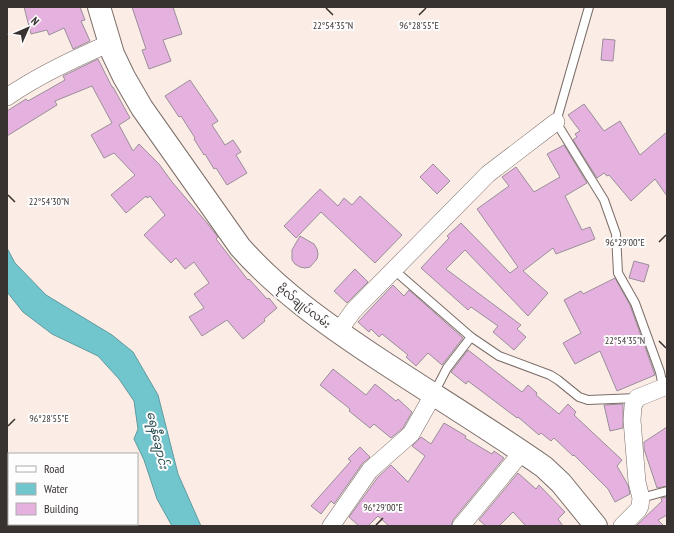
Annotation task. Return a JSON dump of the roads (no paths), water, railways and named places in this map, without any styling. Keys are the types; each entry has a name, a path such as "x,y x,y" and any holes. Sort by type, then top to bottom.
{"main road":[{"name":"ဗိုလ်‌ချုပ်‌လမ်း","path":"99,7 110,43 124,77 142,108 240,248 257,267 279,287 338,332 544,467 561,483 596,526"}],"street":[{"path":"7,97 25,85 67,62 110,43"},
{"path":"338,332 353,312 488,174 556,122"},
{"path":"622,526 638,510 641,498 637,482 632,420 633,406 637,398 665,386"},
{"path":"331,526 370,470 411,434 433,395"},
{"path":"461,526 522,452"}],"lane":[{"path":"589,7 556,122 604,200 616,234 618,273 635,303 665,386"},
{"path":"394,270 471,337 499,356 554,378 579,397 588,400 637,398"},
{"path":"433,395 447,368 471,337"},
{"path":"641,498 667,490"}],"water":[{"name":"ရေနီချောင်း","path":"7,248 15,263 46,295 112,335 133,352 158,395 178,474 201,526 172,526 157,499 144,460 134,439 138,429 134,401 119,379 98,356 52,334 23,312 7,292"}]}
